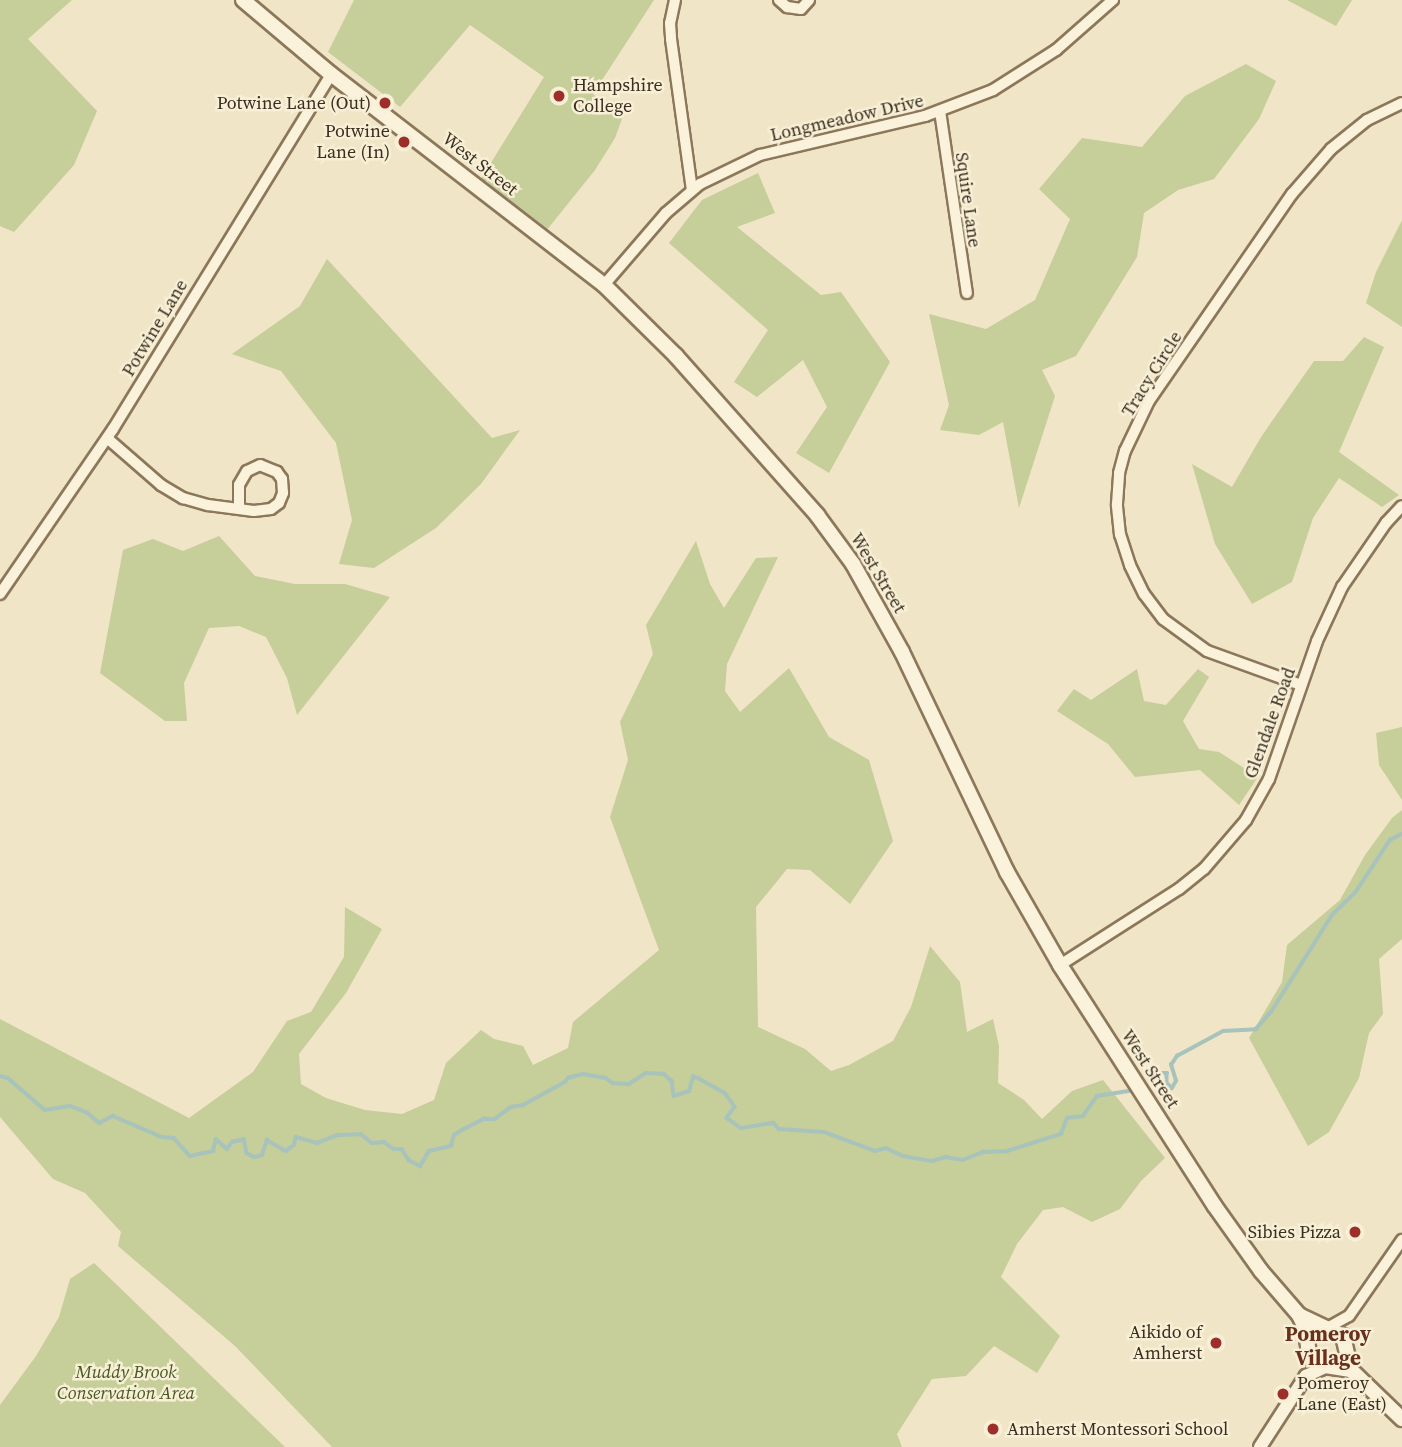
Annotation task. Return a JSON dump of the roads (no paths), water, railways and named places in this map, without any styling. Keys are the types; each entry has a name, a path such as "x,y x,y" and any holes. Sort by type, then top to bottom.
{"main road":[{"name":"West Street","path":"243,0 331,74 604,285 676,356 777,468 853,564 902,652 1007,872 1060,965 1214,1205 1261,1270 1299,1315 1338,1331 1346,1345"},
{"name":"West Street","path":"1299,1315 1308,1347"},
{"path":"1326,1328 1315,1332 1308,1347 1313,1361 1351,1370 1402,1419"},
{"path":"1327,1366 1342,1359 1346,1345"},
{"path":"1346,1345 1351,1370"}],"street":[{"path":"675,0 670,23 671,39 692,190"},
{"path":"779,0 787,7 801,9 809,0"},
{"name":"Longmeadow Drive","path":"604,285 662,218 692,190 760,155 940,111 993,90 1032,67 1077,33 1113,0"},
{"name":"Potwine Lane","path":"0,594 107,438 331,74"},
{"name":"Tracy Circle","path":"1301,685 1208,650 1189,640 1163,619 1144,594 1120,535 1116,504 1119,473 1125,451 1149,401 1292,194 1331,149 1367,120 1402,103"},
{"name":"Squire Lane","path":"940,111 967,293"},
{"path":"107,438 145,474 176,494 200,503 261,511 275,507 284,488 277,472 260,465 247,471 239,485 239,508"},
{"name":"Glendale Road","path":"1060,965 1179,889 1227,846 1246,820 1269,779 1301,685 1342,587 1386,523 1402,506"},
{"path":"1326,1328 1349,1316 1402,1240"},
{"path":"1346,1345 1349,1316"},
{"path":"1260,1447 1306,1376 1308,1347"},
{"path":"1306,1376 1327,1366"}],"waterway":[{"path":"1155,1073 1167,1073 1167,1083 1172,1088 1176,1081 1171,1065 1177,1056 1223,1031 1256,1029 1271,1012 1332,915 1355,893 1390,840 1402,834"},
{"path":"0,1076 8,1078 45,1110 70,1106 88,1113 99,1123 113,1116 162,1137 174,1138 190,1156 213,1151 216,1139 227,1149 232,1142 244,1139 247,1153 254,1157 262,1155 267,1140 286,1151 294,1145 296,1137 317,1143 338,1135 361,1134 372,1143 384,1142 394,1149 402,1149 409,1160 420,1166 429,1151 451,1146 454,1135 462,1130 484,1119 495,1119 511,1107 523,1105 568,1078 583,1074 606,1078 613,1083 629,1084 646,1073 664,1074 672,1081 674,1096 689,1091 693,1077 698,1078 725,1093 735,1107 727,1118 741,1128 774,1123 779,1129 824,1132 875,1151 886,1148 903,1156 932,1161 946,1157 963,1160 983,1152 1007,1151 1061,1134 1067,1118 1083,1116 1097,1096 1130,1091"}],"place":[{"name":"Hampshire College","path":"559,96"},
{"name":"Potwine Lane (Out)","path":"385,103"},
{"name":"Potwine Lane (In)","path":"404,142"},
{"name":"Sibies Pizza","path":"1355,1232"},
{"name":"Aikido of Amherst","path":"1216,1343"},
{"name":"Pomeroy Lane (East)","path":"1283,1394"},
{"name":"Amherst Montessori School","path":"993,1429"}],"district":[{"name":"Pomeroy Village","path":"1328,1346"}],"park label":[{"name":"Muddy Brook Conservation Area","path":"126,1383"}]}
